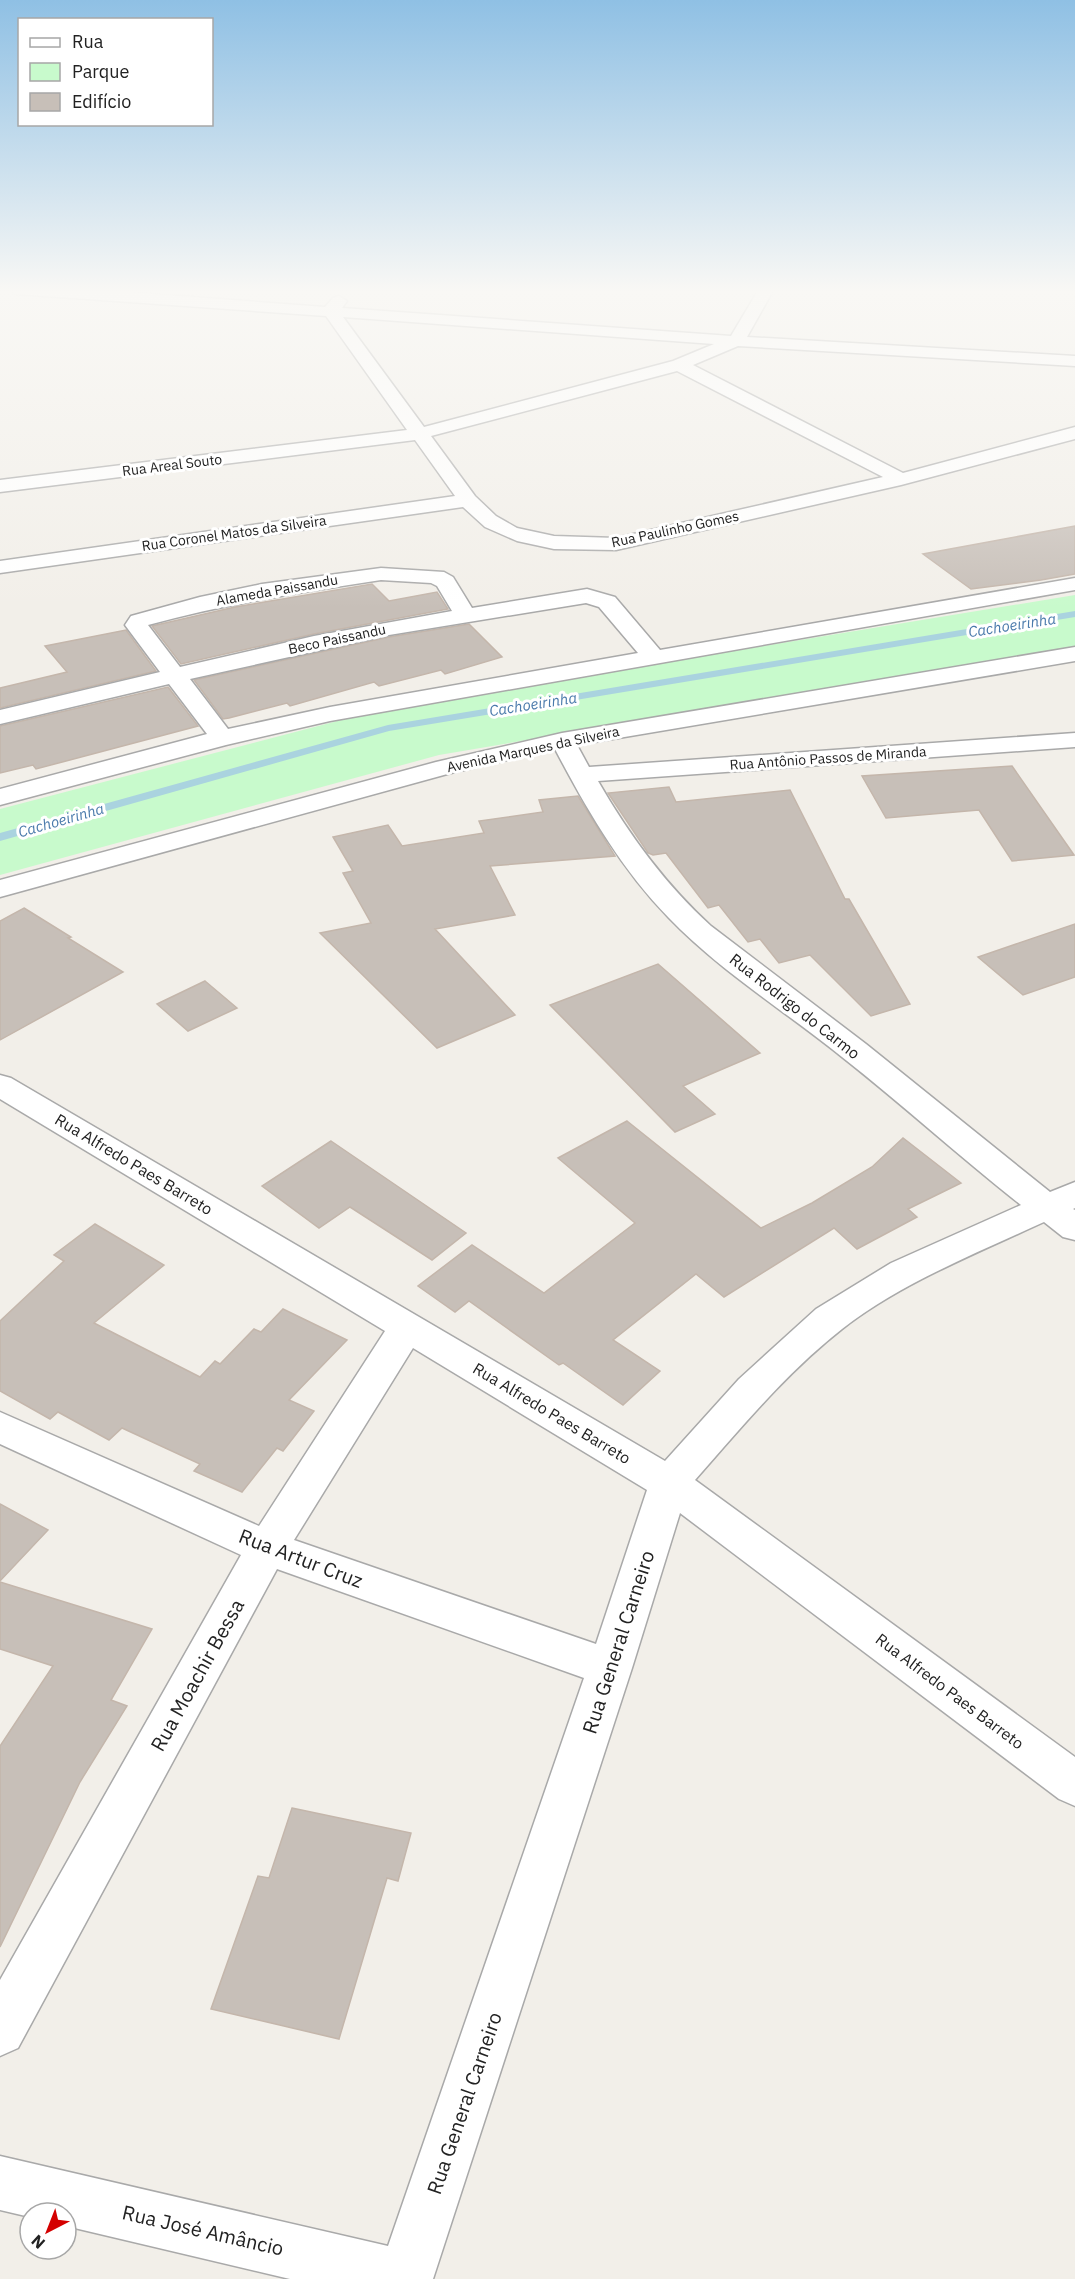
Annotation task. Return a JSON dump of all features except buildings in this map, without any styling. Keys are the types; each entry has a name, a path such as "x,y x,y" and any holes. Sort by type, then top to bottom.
{"street":[{"name":"Rua Paulinho Gomes","path":"390,395 468,500 494,525 527,538 569,544 616,544 901,479 1075,433"},
{"name":"Rua Areal Souto","path":"0,486 418,434 564,395"},
{"path":"738,395 901,479"},
{"name":"Rua Coronel Matos da Silveira","path":"0,567 468,500"},
{"name":"Alameda Paissandu","path":"175,675 136,625 139,621 200,604 262,591 381,574 424,574 436,577 445,582 465,615"},
{"path":"0,797 222,738 330,714 1075,584"},
{"name":"Beco Paissandu","path":"0,717 325,640 587,596 607,602 653,656"},
{"name":"Avenida Marques da Silveira","path":"0,890 445,767 562,740 1075,654"},
{"path":"175,675 222,738"},
{"name":"Rua Rodrigo do Carmo","path":"562,740 581,776 637,861 680,913 720,947 1065,1210"},
{"name":"Rua Antônio Passos de Miranda","path":"581,776 1075,741"},
{"name":"Rua Alfredo Paes Barreto","path":"0,1084 669,1483 1075,1784"},
{"name":"Rua General Carneiro","path":"405,2279 610,1668 669,1483 752,1389 829,1319 904,1272 1065,1210"},
{"name":"Rua Moachir Bessa","path":"0,2030 267,1548 406,1327"},
{"name":"Rua Artur Cruz","path":"0,1427 267,1548 610,1668"},
{"name":"Rua José Amâncio","path":"0,2182 405,2279"}],"green space":[{"path":"1075,595 1075,647 439,755 0,875 0,809 391,707"}],"waterway":[{"name":"Cachoeirinha","path":"0,837 388,728 1075,614"}]}
